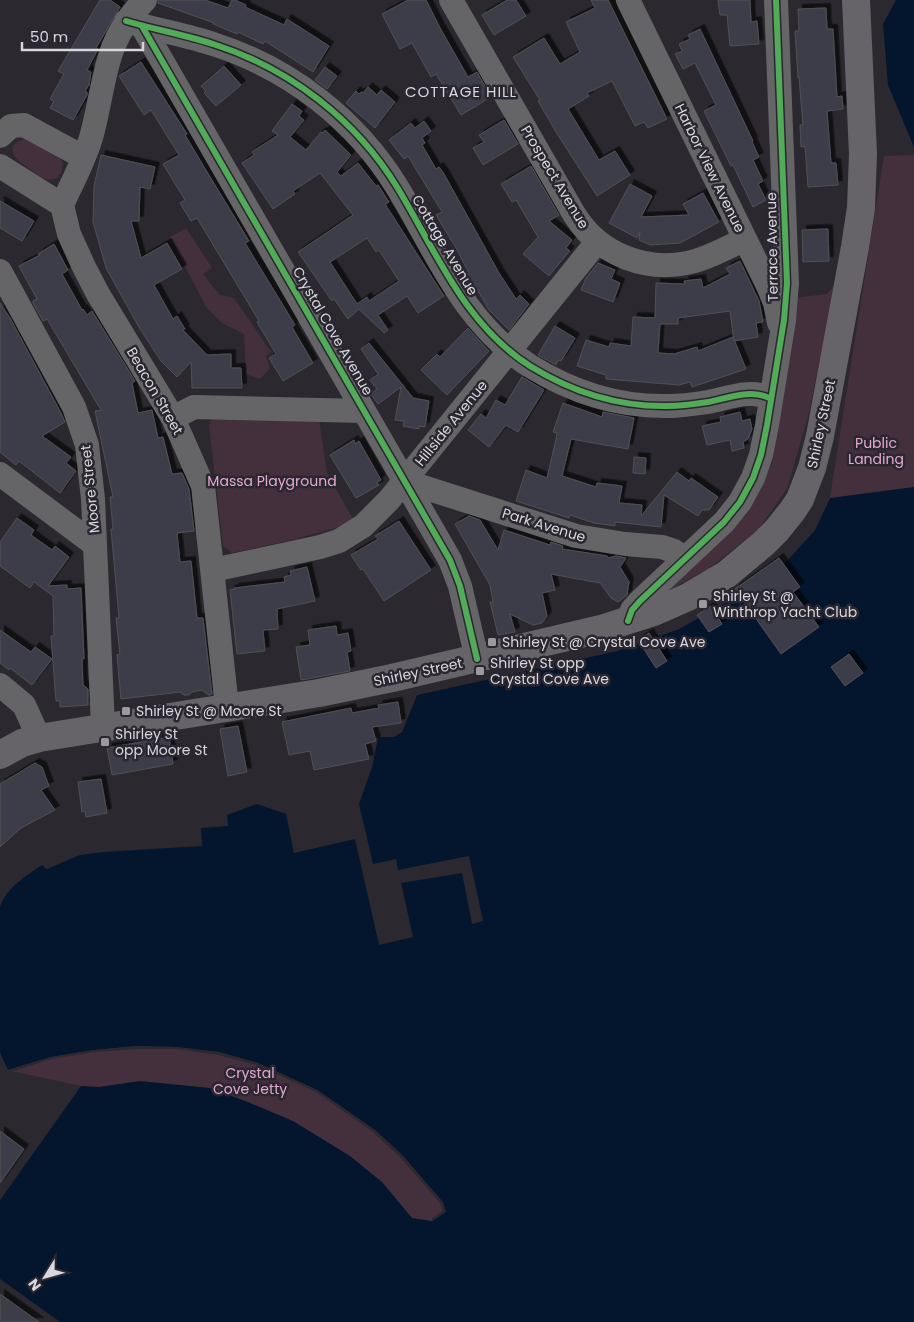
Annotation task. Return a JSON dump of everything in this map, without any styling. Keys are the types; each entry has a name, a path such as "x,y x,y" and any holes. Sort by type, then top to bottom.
{"main road":[{"name":"Shirley Street","path":"0,755 22,743 39,738 327,691 419,673 601,629 666,608 727,574 751,555 777,530 800,498 812,468 824,417 855,247 860,208 863,154 856,0"}],"street":[{"path":"0,166 62,206 92,134 111,51 116,38 134,24 145,0"},
{"name":"Prospect Avenue","path":"451,0 574,214 597,242 622,256 657,265 696,261 745,239"},
{"name":"Harbor View Avenue","path":"628,0 772,296 779,320 781,339"},
{"name":"Terrace Avenue","path":"628,621 632,610 640,601 724,522 745,494 761,455 781,339 788,275 776,0"},
{"name":"Cottage Avenue","path":"134,24 216,45 254,60 298,85 336,114 361,139 387,172 454,288 470,310 509,351 534,368 568,386 595,396 620,402 643,405 681,405 755,394 771,399"},
{"name":"Crystal Cove Avenue","path":"134,24 364,411 455,570 477,659"},
{"path":"0,136 11,126 24,125 83,157"},
{"name":"Beacon Street","path":"62,206 69,234 87,273 172,418 203,486 227,707"},
{"name":"Hillside Avenue","path":"213,570 320,547 339,541 355,532 370,520 383,507 597,242"},
{"name":"Moore Street","path":"0,271 71,400 84,432 89,458 95,544 103,727"},
{"path":"172,418 194,407 364,411"},
{"path":"0,474 95,544"},
{"name":"Park Avenue","path":"404,481 576,536 618,543 662,547 674,551 685,558"},
{"path":"0,685 22,702 28,711 39,738"}],"green space":[{"path":"27,138 60,157 63,164 61,173 57,178 48,179 39,176 23,165 15,156 12,148 19,141"},
{"name":"Public Landing","path":"914,155 914,591 372,767 378,737 394,737 402,732 417,695 617,651 679,629 744,592 786,562 815,530 830,497 884,156"},
{"path":"186,228 212,268 203,274 220,295 234,298 271,352 266,356 270,368 260,379 246,374 244,334 222,323 206,307 170,237"},
{"path":"835,285 809,413 787,489 758,530 708,569 669,590 731,527 772,463 795,298 827,294"},
{"name":"Massa Playground","path":"212,418 319,420 327,473 353,519 343,526 288,541 232,553 223,546 209,425"},
{"name":"Crystal Cove Jetty","path":"137,1046 219,1052 394,1092 469,1253 60,1322 0,1279 0,1200 81,1086 7,1070 51,1057"}],"water":[{"path":"896,0 914,0 914,147 888,85 883,24"},
{"path":"914,487 914,1322 60,1322 0,1279 0,1200 81,1086 99,1087 140,1081 210,1088 293,1121 350,1156 382,1182 412,1218 432,1221 445,1212 442,1202 403,1156 375,1130 317,1090 258,1063 219,1052 176,1047 137,1046 51,1057 7,1070 0,1053 0,907 7,894 17,883 42,865 47,869 80,855 202,846 201,828 228,826 227,815 257,804 286,814 294,853 355,839 379,945 413,937 401,883 462,873 472,924 483,921 469,856 398,870 396,859 373,864 359,804 372,767 378,737 394,737 402,732 417,695 617,651 679,629 744,592 786,562 815,530 830,498"}],"pier":[{"path":"137,1046 176,1047 219,1052 258,1063 317,1090 375,1130 403,1156 443,1202 446,1212 432,1221 432,1218 443,1211 440,1203 401,1158 373,1132 316,1092 257,1065 218,1055 176,1049 94,1052 51,1059 8,1073 5,1071 0,1060 0,1053 8,1070 51,1057"}],"building":[{"path":"100,0 110,0 120,7 96,48 98,49 87,70 91,72 89,85 85,91 87,95 73,120 50,108 54,101 50,99 64,74 58,71"},
{"path":"158,0 205,0 228,8 232,0 235,0 246,5 245,7 284,25 287,19 329,46 313,72 265,41 263,44 238,32 237,34 214,23 158,3"},
{"path":"408,0 426,0 468,77 477,72 491,97 461,115 436,74 431,77 412,43 400,49 382,14"},
{"path":"507,0 516,0 526,16 494,35 482,15"},
{"path":"591,0 608,0 667,119 648,128 644,122 635,126 612,81 587,93 589,96 568,109 599,160 615,151 630,175 597,196 556,132 538,101 540,100 513,57 544,38 560,64 580,52 566,22 595,8"},
{"path":"718,0 750,0 751,22 757,21 759,44 730,46 727,15 720,15"},
{"path":"826,8 827,29 833,29 837,97 842,96 843,109 827,111 831,163 836,163 838,185 808,187 805,146 801,147 800,125 803,125 795,31 799,31 798,9"},
{"path":"700,29 759,157 753,160 763,181 758,184 766,200 753,207 704,111 716,105 695,63 683,69 675,54 682,51 679,44 690,39 688,35"},
{"path":"141,62 187,134 185,135 249,241 245,243 295,325 292,327 313,363 283,381 269,358 276,354 257,322 259,321 197,218 191,221 180,203 185,200 163,164 179,155 151,110 144,115 119,76"},
{"path":"224,66 241,85 216,106 204,93 206,91 201,86"},
{"path":"325,67 337,76 327,89 315,80"},
{"path":"368,87 377,95 381,90 395,102 375,128 346,103 356,91 359,94 363,93"},
{"path":"292,104 302,111 299,116 304,120 290,137 306,150 321,132 323,133 325,130 351,155 337,172 341,176 358,163 376,186 378,185 389,202 385,204 444,296 418,313 407,296 378,315 388,330 384,333 359,309 348,319 334,299 332,301 298,252 353,215 320,173 293,191 295,194 273,209 242,163 254,155 252,152 278,135 272,131","holes":["367,238 376,252 379,250 399,281 369,301 367,297 357,304 330,262"]},
{"path":"504,120 518,144 483,165 473,148 484,142 479,135"},
{"path":"424,121 431,131 422,138 425,143 422,145 436,169 439,167 444,174 499,273 516,299 520,295 529,304 509,330 489,310 468,274 456,248 436,215 442,212 408,156 404,159 389,140 411,123 415,128"},
{"path":"101,155 155,167 150,189 140,187 139,221 131,221 141,258 167,243 182,269 154,285 173,319 177,316 185,329 183,330 207,355 231,354 231,368 241,368 242,388 192,388 191,362 177,377 161,361 140,329 106,268 93,222 94,186"},
{"path":"531,166 559,215 549,221 572,240 566,248 570,251 549,276 523,254 538,237 516,200 512,202 501,184"},
{"path":"630,184 652,196 641,217 689,215 683,204 703,193 719,222 680,243 650,245 639,240 640,232 637,238 609,223"},
{"path":"0,201 34,221 22,241 0,228"},
{"path":"828,229 829,261 803,262 802,230"},
{"path":"54,244 68,270 62,274 82,310 87,315 92,311 135,381 132,383 138,413 152,410 158,438 163,437 172,474 182,473 189,489 194,531 177,533 180,562 191,561 197,618 203,618 212,694 208,695 202,690 192,692 189,695 184,695 180,692 121,699 117,655 120,654 116,618 119,618 111,529 113,529 110,497 113,497 95,411 101,410 47,319 43,321 33,303 37,299 19,266 40,255 38,254"},
{"path":"740,261 759,301 763,322 756,323 758,337 735,341 746,369 692,387 690,382 679,385 606,379 606,375 577,366 586,340 609,347 610,343 631,346 633,317 655,318 656,283 685,284 684,281 701,279 703,288 730,274 726,268","holes":["730,311 734,339 733,337 698,351 697,347 674,354 658,353 660,324 678,324 678,318"]},
{"path":"598,263 615,270 611,279 620,283 613,302 581,290 586,278"},
{"path":"0,303 10,318 65,422 42,436 71,457 66,463 76,471 60,493 19,461 16,465 0,452"},
{"path":"555,326 575,338 561,361 558,360 556,365 538,355"},
{"path":"468,328 489,351 447,395 421,370 437,354 440,357"},
{"path":"369,343 413,398 429,401 425,427 419,426 419,429 403,426 404,421 395,420 401,387 378,404 371,394 377,389 370,380 378,374 361,349"},
{"path":"522,377 544,390 518,432 506,425 489,447 468,430 481,414 486,418 496,400 505,405"},
{"path":"563,403 602,417 603,412 634,418 628,449 571,439 562,476 596,487 597,483 622,486 619,503 642,505 641,516 677,472 689,481 691,478 718,497 709,510 702,510 698,516 664,495 661,527 615,522 615,526 594,523 570,515 569,518 516,501 526,470 547,478 557,433 553,432"},
{"path":"740,412 742,421 750,419 752,429 748,439 743,442 744,448 732,451 730,440 707,445 702,426 721,422 720,417"},
{"path":"354,440 355,444 359,441 381,480 377,482 379,485 356,498 330,455"},
{"path":"634,457 646,458 645,474 633,473"},
{"path":"469,516 480,520 498,550 504,530 550,545 551,542 563,546 562,549 607,556 608,558 616,556 626,558 620,567 629,582 627,595 618,602 611,598 600,583 551,574 555,590 542,593 547,616 542,623 533,625 510,614 515,632 498,635 490,602 493,602 490,585 455,524"},
{"path":"17,518 34,530 31,535 52,550 55,546 69,557 48,586 67,585 67,589 81,588 84,659 82,659 83,685 88,689 88,705 60,707 60,701 56,701 51,636 54,636 53,596 34,582 30,588 0,566 0,542"},
{"path":"399,521 431,570 384,601 363,569 361,570 351,555 378,539 375,536"},
{"path":"779,558 800,587 793,592 819,627 781,654 735,589"},
{"path":"307,567 315,601 277,609 278,629 263,630 265,651 237,654 230,590 285,582 284,577 291,575 290,571"},
{"path":"711,606 722,624 709,632 697,615"},
{"path":"336,626 337,635 348,633 351,651 347,652 350,671 301,680 296,647 310,645 308,630"},
{"path":"0,630 31,652 35,647 52,659 32,685 10,668 9,670 0,663"},
{"path":"649,633 667,661 656,668 638,640"},
{"path":"849,654 863,673 845,686 831,667"},
{"path":"398,702 401,723 372,727 376,741 365,744 369,759 314,770 310,751 289,755 282,722 351,708 352,713 379,708 378,705"},
{"path":"238,726 247,772 228,776 220,729"},
{"path":"169,737 173,764 112,775 107,748"},
{"path":"35,763 42,767 49,786 41,790 55,810 21,828 0,847 0,784"},
{"path":"101,779 107,813 86,817 85,811 82,812 78,782"},
{"path":"0,1131 24,1149 0,1183"},
{"path":"0,1294 39,1322 0,1322"}],"cycle path":[{"path":"628,621 632,610 640,601 724,522 740,502 753,478 761,455 784,320 787,283 776,0"},
{"path":"126,21 205,41 243,55 270,68 319,100 362,140 380,163 397,187 453,285 469,308 507,349 530,366 579,390 614,401 632,404 650,406 683,405 748,394 756,394 771,399"},
{"path":"142,26 450,560 460,586 477,659"}],"place":[{"name":"Shirley St @ Winthrop Yacht Club","path":"703,604"},
{"name":"Shirley St @ Crystal Cove Ave","path":"492,642"},
{"name":"Shirley St opp Crystal Cove Ave","path":"480,671"},
{"name":"Shirley St @ Moore St","path":"126,711"},
{"name":"Shirley St opp Moore St","path":"105,742"}],"district":[{"name":"COTTAGE HILL","path":"461,91"}]}
